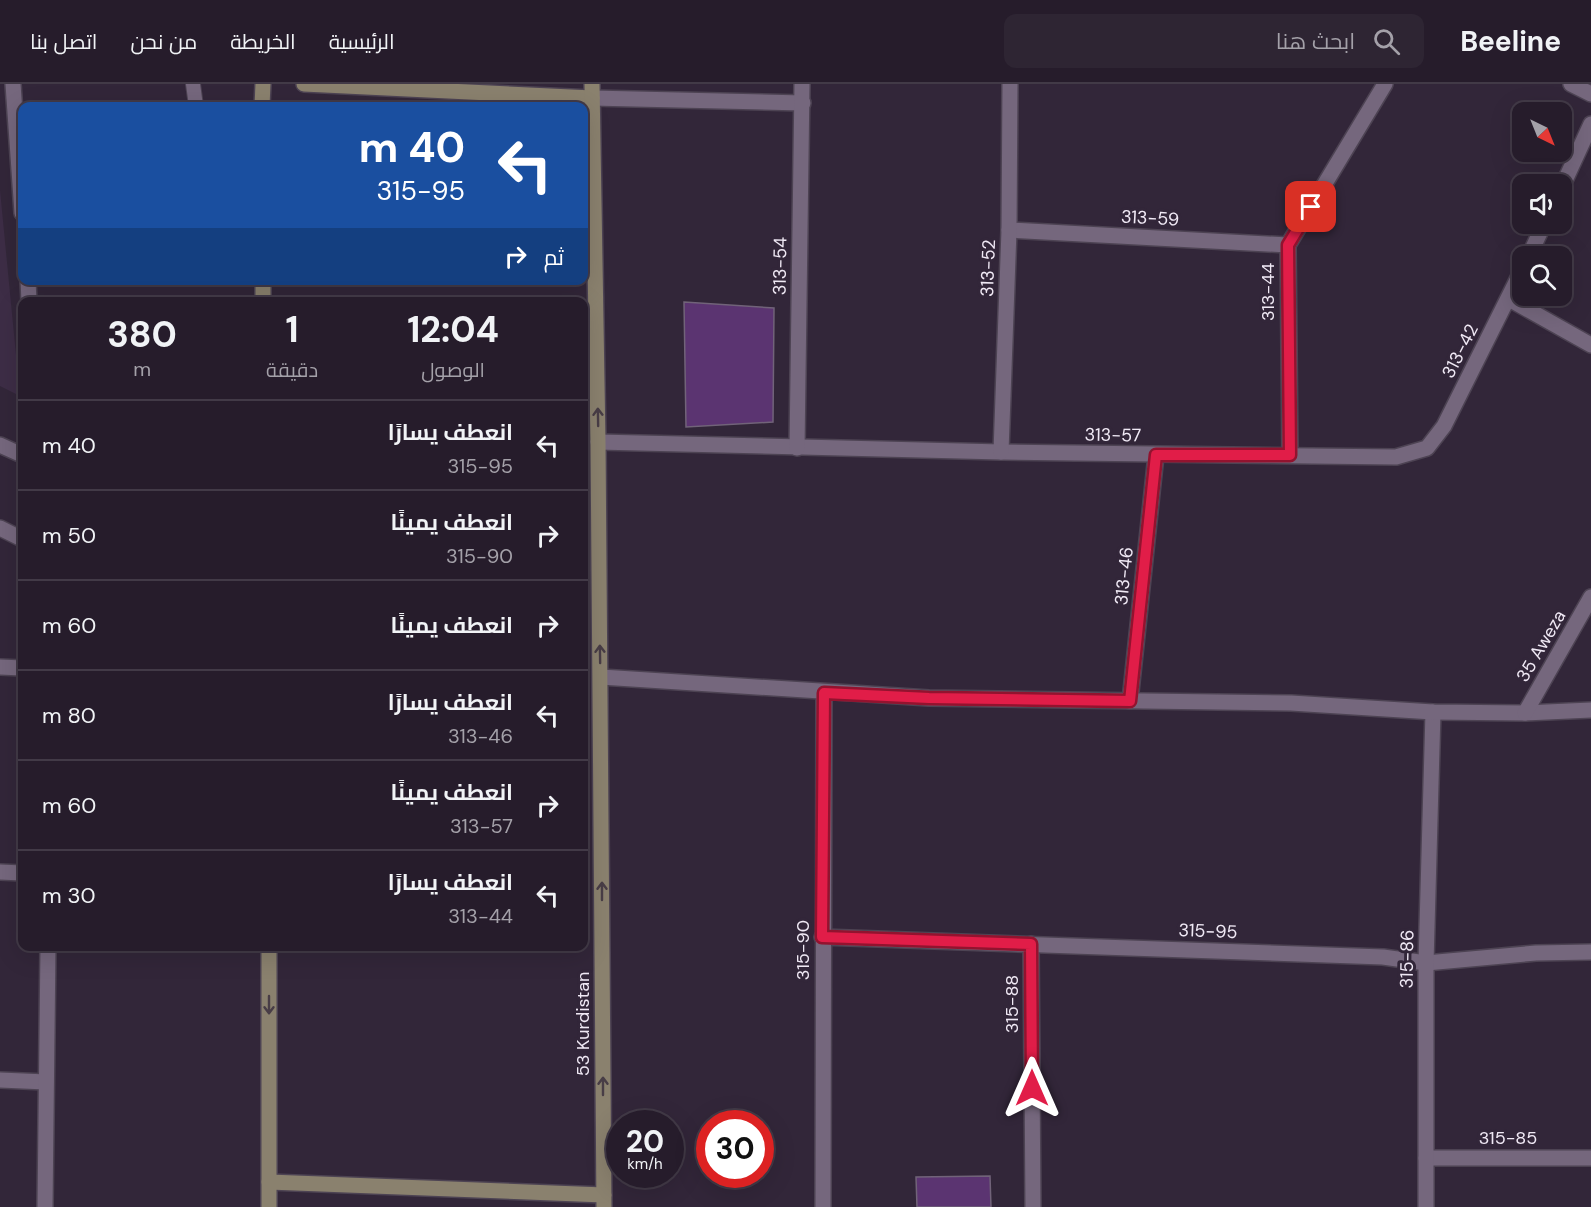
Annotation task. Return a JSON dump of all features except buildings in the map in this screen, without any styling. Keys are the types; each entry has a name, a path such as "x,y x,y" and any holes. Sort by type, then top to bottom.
{"main road":[{"path":"262,102 263,84"},
{"path":"304,84 592,91"},
{"name":"53 Kurdistan","path":"592,91 601,677 604,1201"},
{"path":"588,133 594,142"},
{"path":"269,951 269,1207"},
{"path":"269,1182 604,1201"}],"street":[{"path":"13,84 18,139"},
{"name":"313-54","path":"797,448 802,84"},
{"name":"313-52","path":"1001,452 1009,230 1010,84"},
{"name":"313-44","path":"1290,455 1288,245 1385,84"},
{"path":"1571,84 1591,94"},
{"path":"592,91 803,103"},
{"path":"1568,174 1591,124"},
{"name":"313-59","path":"1009,230 1288,245"},
{"name":"313-42","path":"1427,448 1444,426 1512,292"},
{"path":"1509,298 1591,345"},
{"name":"313-57","path":"598,442 1156,455 1396,457 1427,448"},
{"path":"0,445 18,453"},
{"name":"313-46","path":"1130,701 1156,455"},
{"path":"0,528 18,537"},
{"name":"35 Aweza","path":"1525,713 1591,597"},
{"path":"0,667 18,668"},
{"path":"601,677 929,698 1291,703 1433,712 1525,713 1591,710"},
{"name":"315-90","path":"823,1207 824,693"},
{"name":"315-86","path":"1426,1207 1426,963 1433,712"},
{"path":"0,872 18,873"},
{"name":"315-95","path":"822,937 1383,957 1426,963 1536,953 1591,952"},
{"name":"315-88","path":"1031,944 1033,1207"},
{"path":"45,1207 48,951"},
{"path":"0,1080 46,1082"},
{"name":"315-85","path":"1426,1158 1591,1158"}],"lane":[{"path":"193,84 195,102"}],"shaded area":[{"path":"0,190 18,395 0,386"}],"route":[{"path":"1032,1088 1031,944 822,937 824,693 929,698 1130,701 1156,455 1290,455 1288,245 1311,207"}]}
